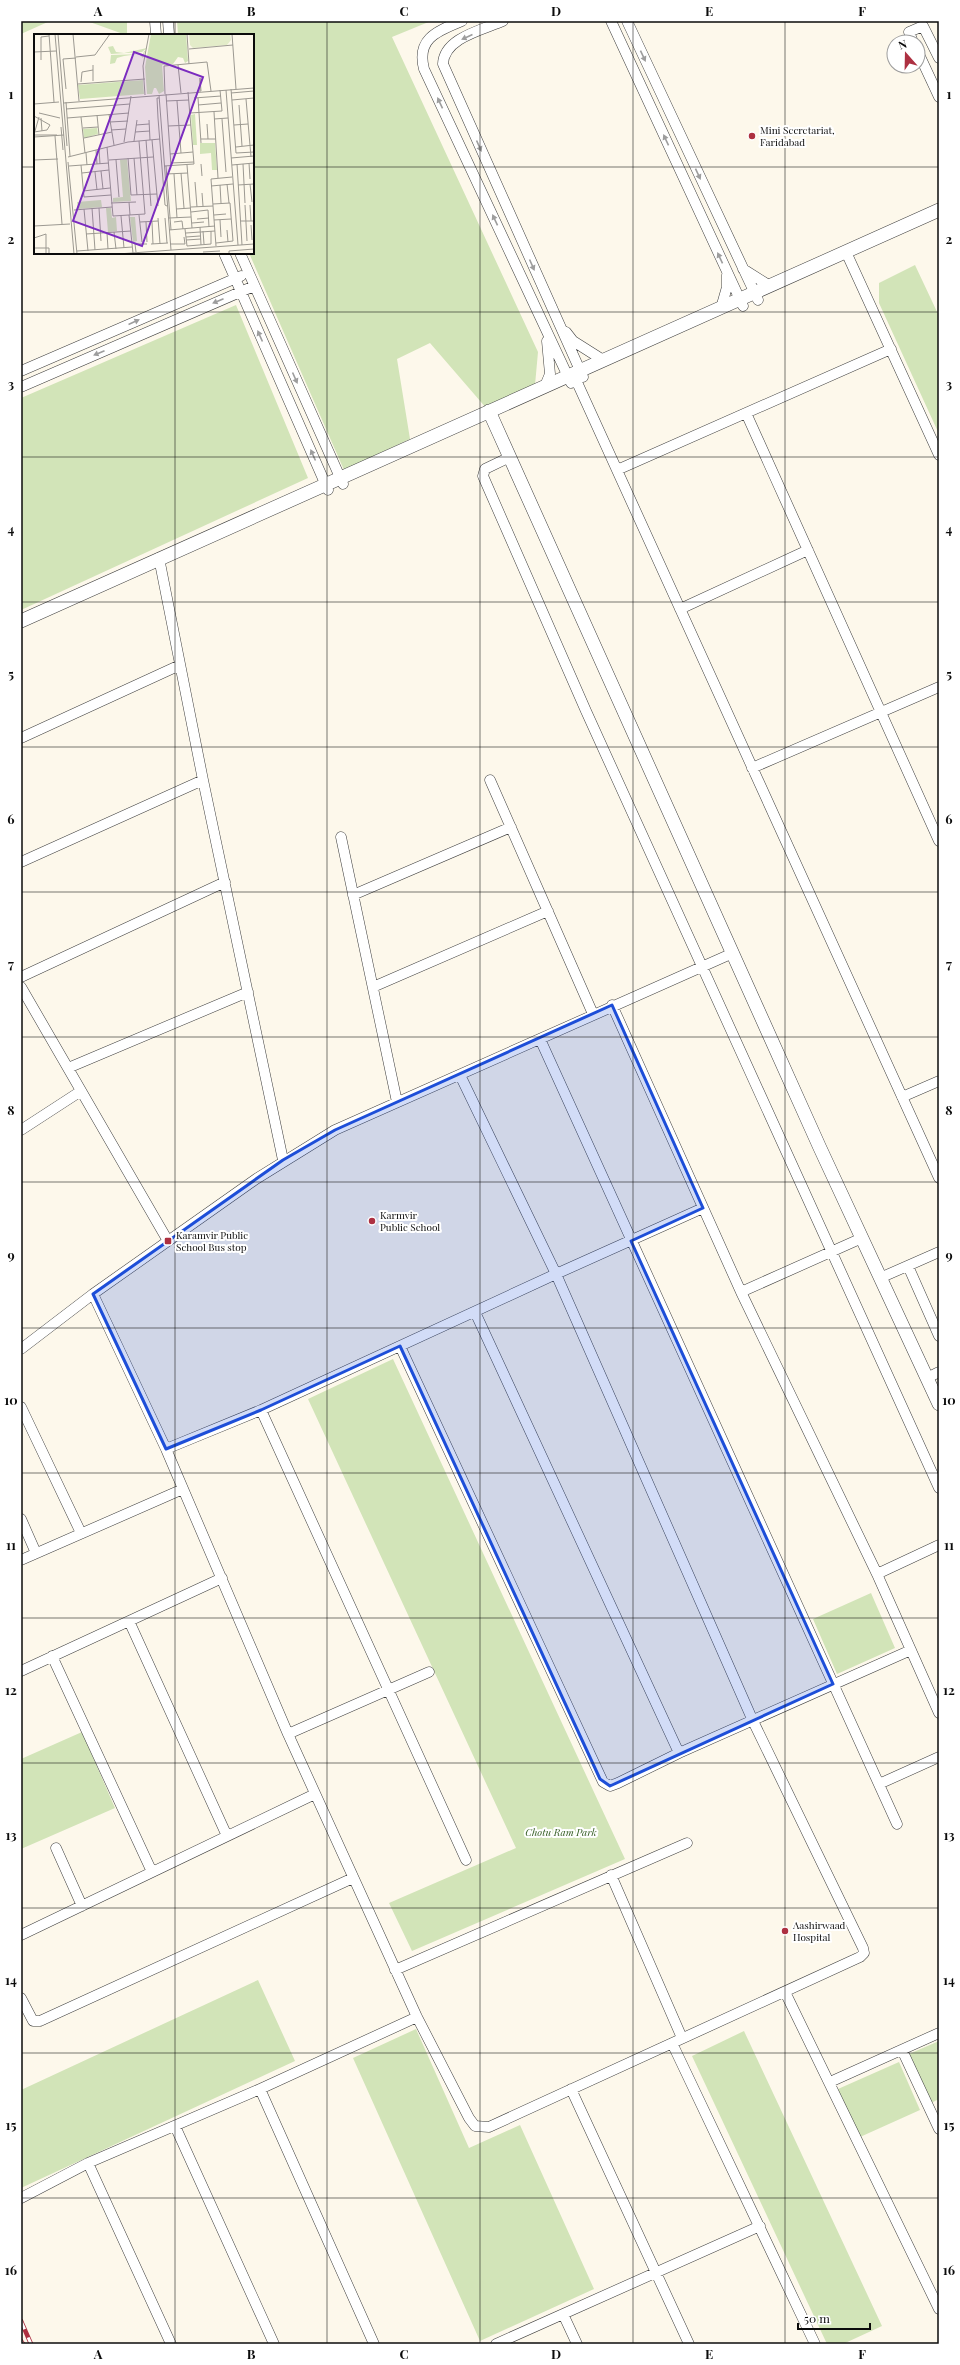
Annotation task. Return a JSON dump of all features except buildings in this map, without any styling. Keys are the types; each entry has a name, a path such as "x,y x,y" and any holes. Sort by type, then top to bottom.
{"street":[{"path":"155,21 156,34"},
{"path":"168,21 169,34"},
{"path":"462,21 440,30 429,38 423,48 422,59 424,69 544,325 576,377"},
{"path":"503,21 456,42 448,48 444,55 443,64 558,323 576,377 617,470 939,1178"},
{"path":"611,21 741,303"},
{"path":"627,21 756,297"},
{"path":"910,34 909,32 923,26 939,58"},
{"path":"926,69 939,97"},
{"path":"21,621 160,561 848,256 939,210"},
{"path":"756,297 770,286 939,219"},
{"path":"224,254 327,487"},
{"path":"240,254 341,481"},
{"path":"848,256 939,455"},
{"path":"743,269 770,286"},
{"path":"21,371 248,272"},
{"path":"721,308 727,287 727,273"},
{"path":"21,386 254,286"},
{"path":"491,414 546,386 576,377 603,360 721,308 741,303"},
{"path":"558,323 573,341 603,360"},
{"path":"544,325 550,358 550,374 546,386"},
{"path":"617,470 891,349"},
{"path":"746,413 939,841"},
{"path":"491,414 880,1278 939,1404"},
{"path":"510,457 485,469 483,476 586,711 939,1488"},
{"path":"680,609 808,550"},
{"path":"21,629 160,561"},
{"path":"160,561 203,780 283,1160"},
{"path":"21,738 180,665"},
{"path":"752,768 939,687"},
{"path":"21,862 203,780"},
{"path":"490,780 593,1014"},
{"path":"353,895 511,827"},
{"path":"341,837 397,1102"},
{"path":"21,977 225,882"},
{"path":"373,987 548,912"},
{"path":"21,1349 93,1294 283,1160 335,1130 540,1039 612,1005 733,953"},
{"path":"21,987 168,1241"},
{"path":"68,1068 248,992"},
{"path":"612,1005 741,1292 877,1574 939,1713"},
{"path":"540,1039 897,1824"},
{"path":"93,1294 166,1449 288,1734 395,1970 417,2017 469,2118 475,2126 481,2128 489,2127 860,1957 864,1953 864,1948 752,1721 556,1274 460,1075"},
{"path":"902,1097 939,1080"},
{"path":"21,1130 81,1091"},
{"path":"166,1449 261,1410 703,1208"},
{"path":"741,1292 862,1238"},
{"path":"880,1278 939,1252"},
{"path":"908,1266 939,1336"},
{"path":"475,1312 679,1753"},
{"path":"400,1346 603,1782 610,1786 618,1783 679,1753 911,1650"},
{"path":"927,1378 939,1372"},
{"path":"21,1407 81,1533"},
{"path":"261,1410 466,1860"},
{"path":"21,1560 183,1488"},
{"path":"21,1519 36,1553"},
{"path":"877,1574 939,1545"},
{"path":"21,1671 222,1578"},
{"path":"129,1620 227,1836"},
{"path":"52,1656 152,1872"},
{"path":"288,1734 429,1672"},
{"path":"879,1784 939,1757"},
{"path":"21,1935 316,1794"},
{"path":"395,1970 687,1843"},
{"path":"56,1848 82,1906"},
{"path":"611,1875 682,2038"},
{"path":"21,1998 33,2021 40,2020 353,1878"},
{"path":"785,1992 939,2309"},
{"path":"21,2198 88,2163 260,2089 417,2017"},
{"path":"830,2082 939,2033"},
{"path":"672,2043 815,2344"},
{"path":"902,2050 939,2129"},
{"path":"260,2089 374,2344"},
{"path":"571,2089 689,2344"},
{"path":"175,2126 274,2344"},
{"path":"88,2163 171,2344"},
{"path":"496,2344 760,2226"},
{"path":"563,2314 577,2344"}],"highlighted area":[{"path":"612,1005 703,1208 631,1241 833,1684 618,1783 610,1786 600,1779 400,1346 261,1410 166,1449 93,1294 283,1160 335,1130"}],"green space":[{"path":"21,21 50,21 21,34"},
{"path":"87,21 127,21 127,34"},
{"path":"177,21 431,21 392,37 538,352 535,385 487,409 430,343 397,359 410,439 344,470 249,254 254,254 254,34 178,34"},
{"path":"915,265 939,316 939,434 879,303 879,283"},
{"path":"236,305 308,478 21,610 21,398"},
{"name":"Chotu Ram Park","path":"393,1359 625,1859 412,1951 389,1903 516,1848 308,1399"},
{"path":"871,1593 895,1648 837,1674 813,1619"},
{"path":"82,1732 115,1808 21,1849 21,1759"},
{"path":"258,1980 295,2061 21,2188 21,2090"},
{"path":"416,2029 469,2148 520,2125 594,2289 480,2341 353,2058"},
{"path":"744,2031 882,2326 843,2344 827,2344 692,2056"},
{"path":"939,2041 939,2099 931,2103 909,2054"},
{"path":"899,2062 920,2110 860,2137 838,2089"}],"railway":[{"path":"21,2321 31,2344"}],"place":[{"name":"Mini Secretariat, Faridabad","path":"752,136"},
{"name":"Karmvir Public School","path":"372,1221"},
{"name":"Karamvir Public School Bus stop","path":"168,1241"},
{"name":"Aashirwaad Hospital","path":"785,1931"}]}
